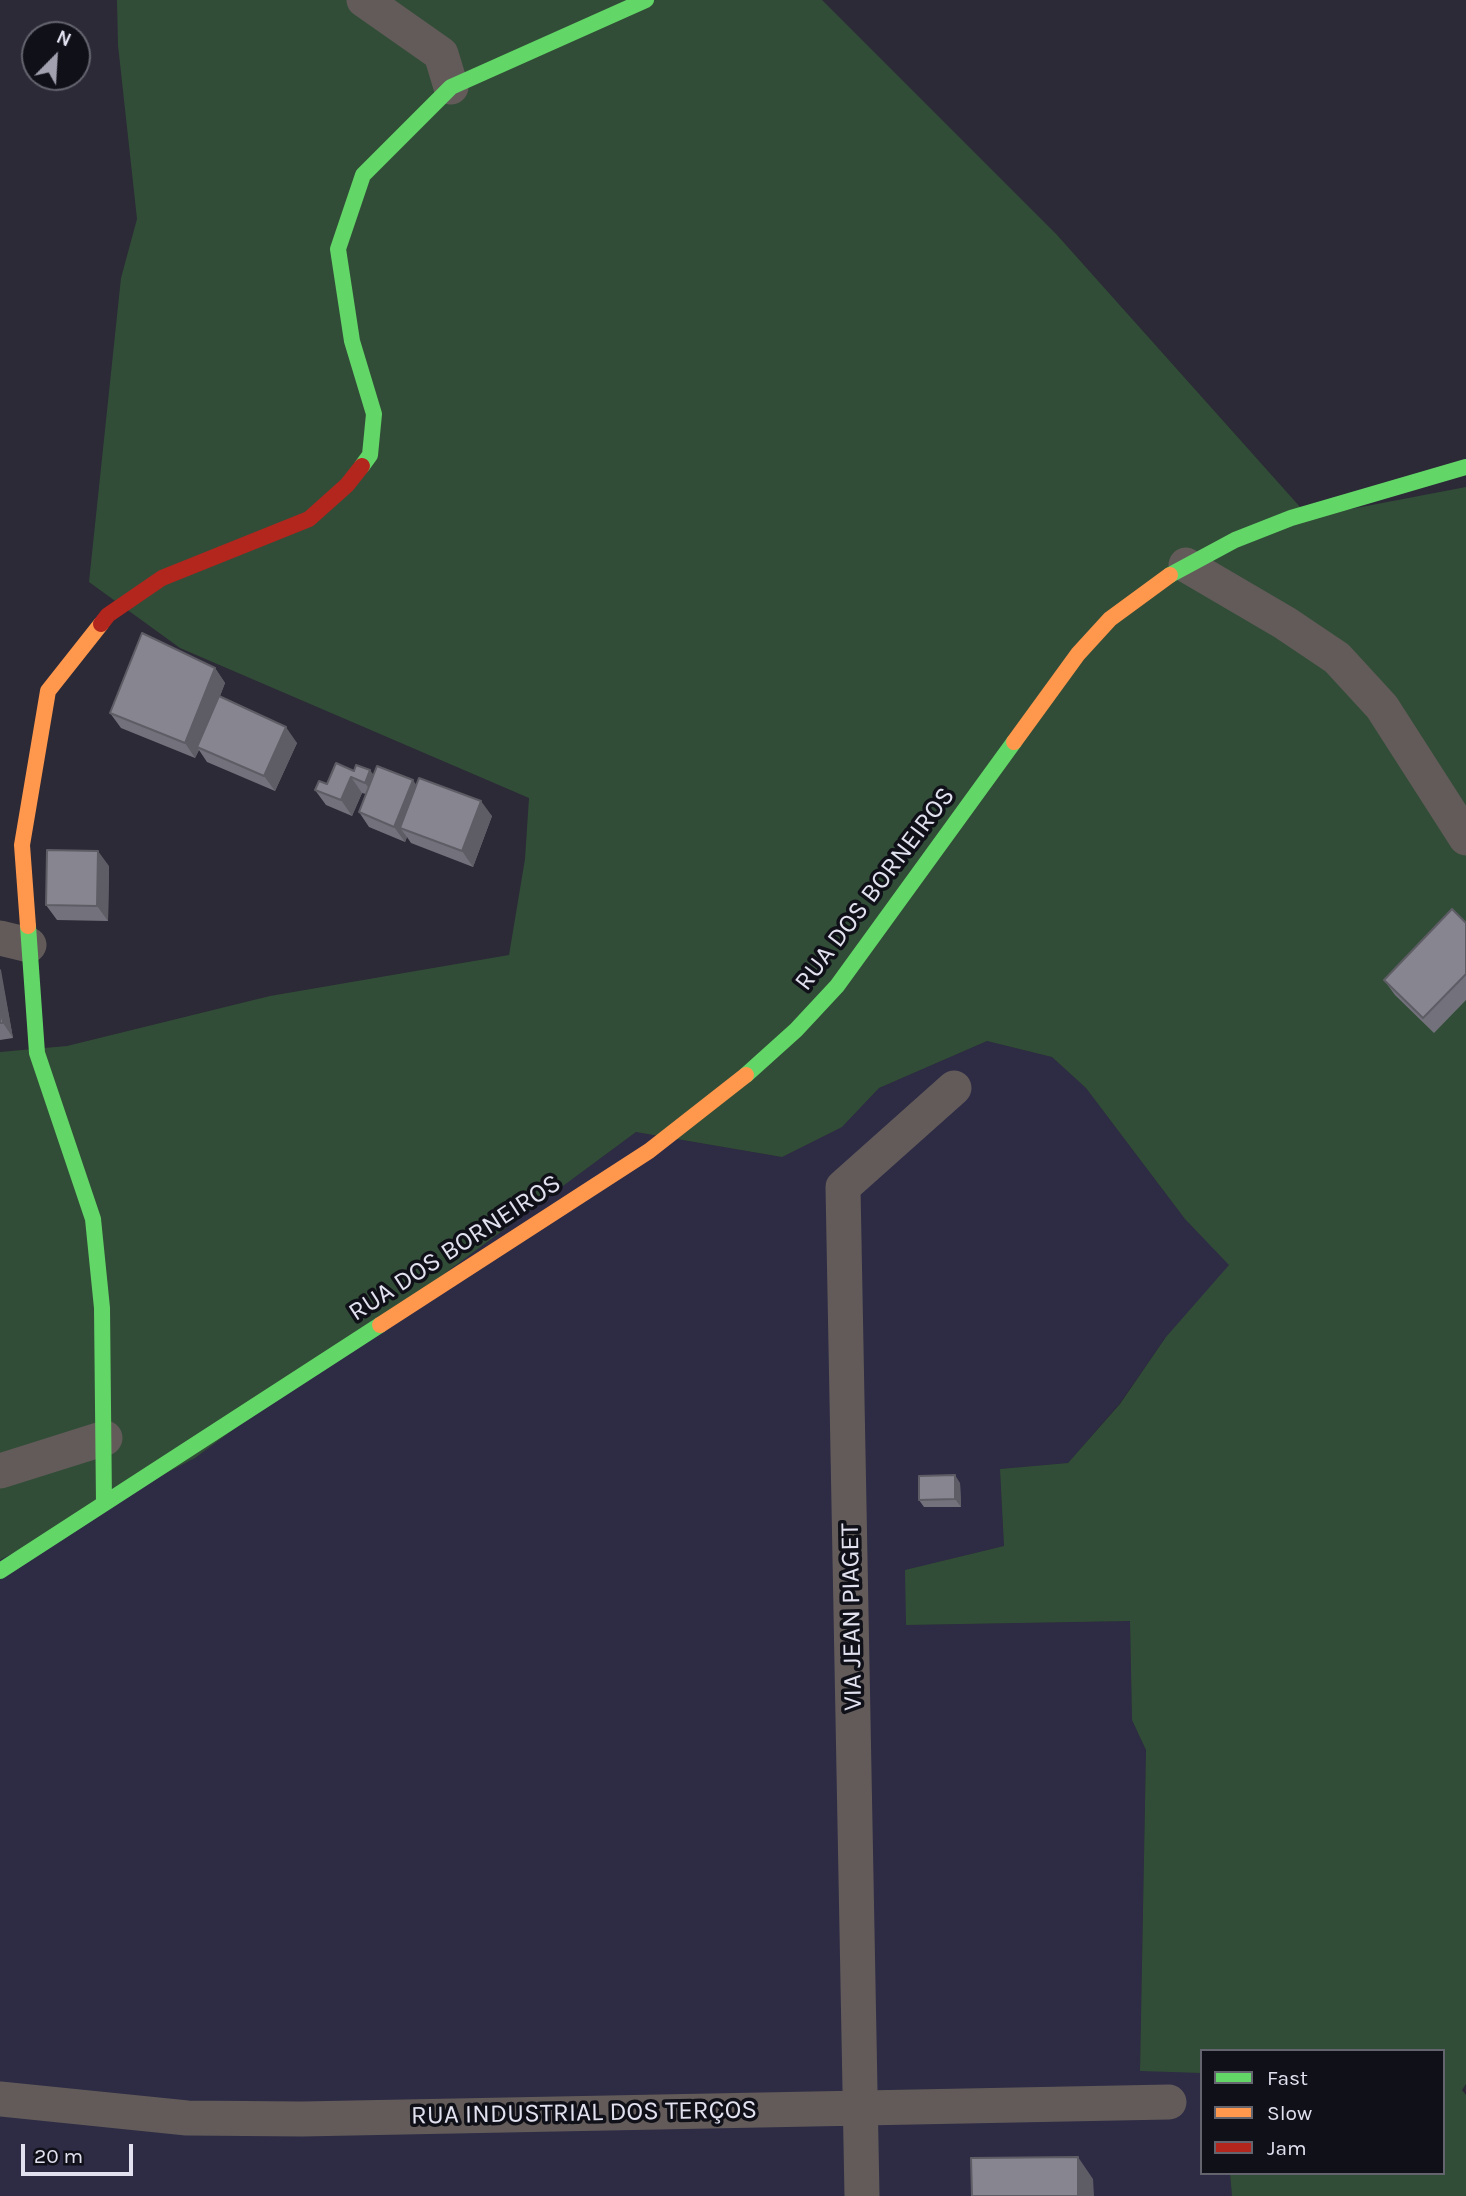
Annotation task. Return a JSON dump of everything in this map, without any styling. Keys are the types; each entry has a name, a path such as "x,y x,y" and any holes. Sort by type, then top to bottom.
{"street":[{"path":"364,0 441,54 451,87"},
{"path":"104,1504 102,1308 93,1219 37,1053 14,942 22,845 48,691 108,615 162,578 309,519 347,485 370,455 374,414 352,341 338,249 363,175 451,87 646,0"},
{"name":"RUA DOS BORNEIROS","path":"0,1572 649,1151 729,1091 796,1030 837,986 1078,654 1110,619 1186,565 1235,540 1291,518 1466,467"},
{"path":"1186,565 1337,658 1382,707 1466,838"},
{"name":"VIA JEAN PIAGET","path":"862,2196 843,1187 954,1088"},
{"path":"0,1471 105,1438"},
{"name":"RUA INDUSTRIAL DOS TERÇOS","path":"0,2099 187,2118 276,2119 1169,2102"}],"shaded area":[{"path":"987,1041 1052,1057 1086,1088 1185,1219 1230,1265 1166,1337 1119,1404 1068,1463 1000,1469 1004,1546 906,1570 906,1625 1130,1621 1132,1720 1146,1750 1140,2070 1200,2073 1200,2175 1230,2175 1232,2196 0,2196 0,1560 195,1458 636,1132 782,1157 842,1127 879,1088"}],"green space":[{"path":"117,0 822,0 1057,235 1309,517 1466,487 1466,2084 1462,2090 1466,2095 1466,2196 1232,2196 1230,2175 1445,2175 1445,2049 1200,2049 1200,2073 1140,2071 1146,1750 1132,1720 1130,1621 906,1625 905,1570 1004,1546 1000,1469 1068,1463 1120,1404 1166,1337 1229,1265 1185,1219 1086,1088 1052,1057 987,1041 879,1088 842,1127 782,1157 636,1132 195,1458 0,1560 0,1052 67,1046 270,996 509,955 525,859 529,798 180,648 89,582 121,278 137,219 118,45"}],"building":[{"path":"142,633 215,668 185,743 110,713"},
{"path":"219,696 286,727 264,776 197,747"},
{"path":"336,763 354,771 356,765 370,770 365,783 351,777 341,800 315,790 319,781 327,784"},
{"path":"377,766 413,780 394,827 359,812"},
{"path":"419,778 481,801 462,851 400,828"},
{"path":"47,850 98,851 97,906 46,905"},
{"path":"1452,909 1466,923 1466,974 1423,1018 1384,980"},
{"path":"955,1475 955,1499 919,1500 919,1476"},
{"path":"1078,2157 1078,2196 972,2196 971,2158"}],"traffic: fast":[{"path":"362,466 370,455 374,414 352,341 338,249 363,175 451,87 646,0"},
{"path":"1170,575 1235,540 1291,518 1466,467"},
{"path":"746,1075 796,1030 837,986 1014,742"},
{"path":"28,926 37,1053 93,1219 102,1308 104,1504"},
{"path":"0,1571 380,1325"}],"traffic: slow":[{"path":"1014,742 1078,654 1110,619 1170,575"},
{"path":"28,926 22,845 48,691 101,624"},
{"path":"380,1325 649,1151 746,1075"}],"traffic: jam":[{"path":"101,624 108,615 162,578 309,519 347,485 362,466"}]}
